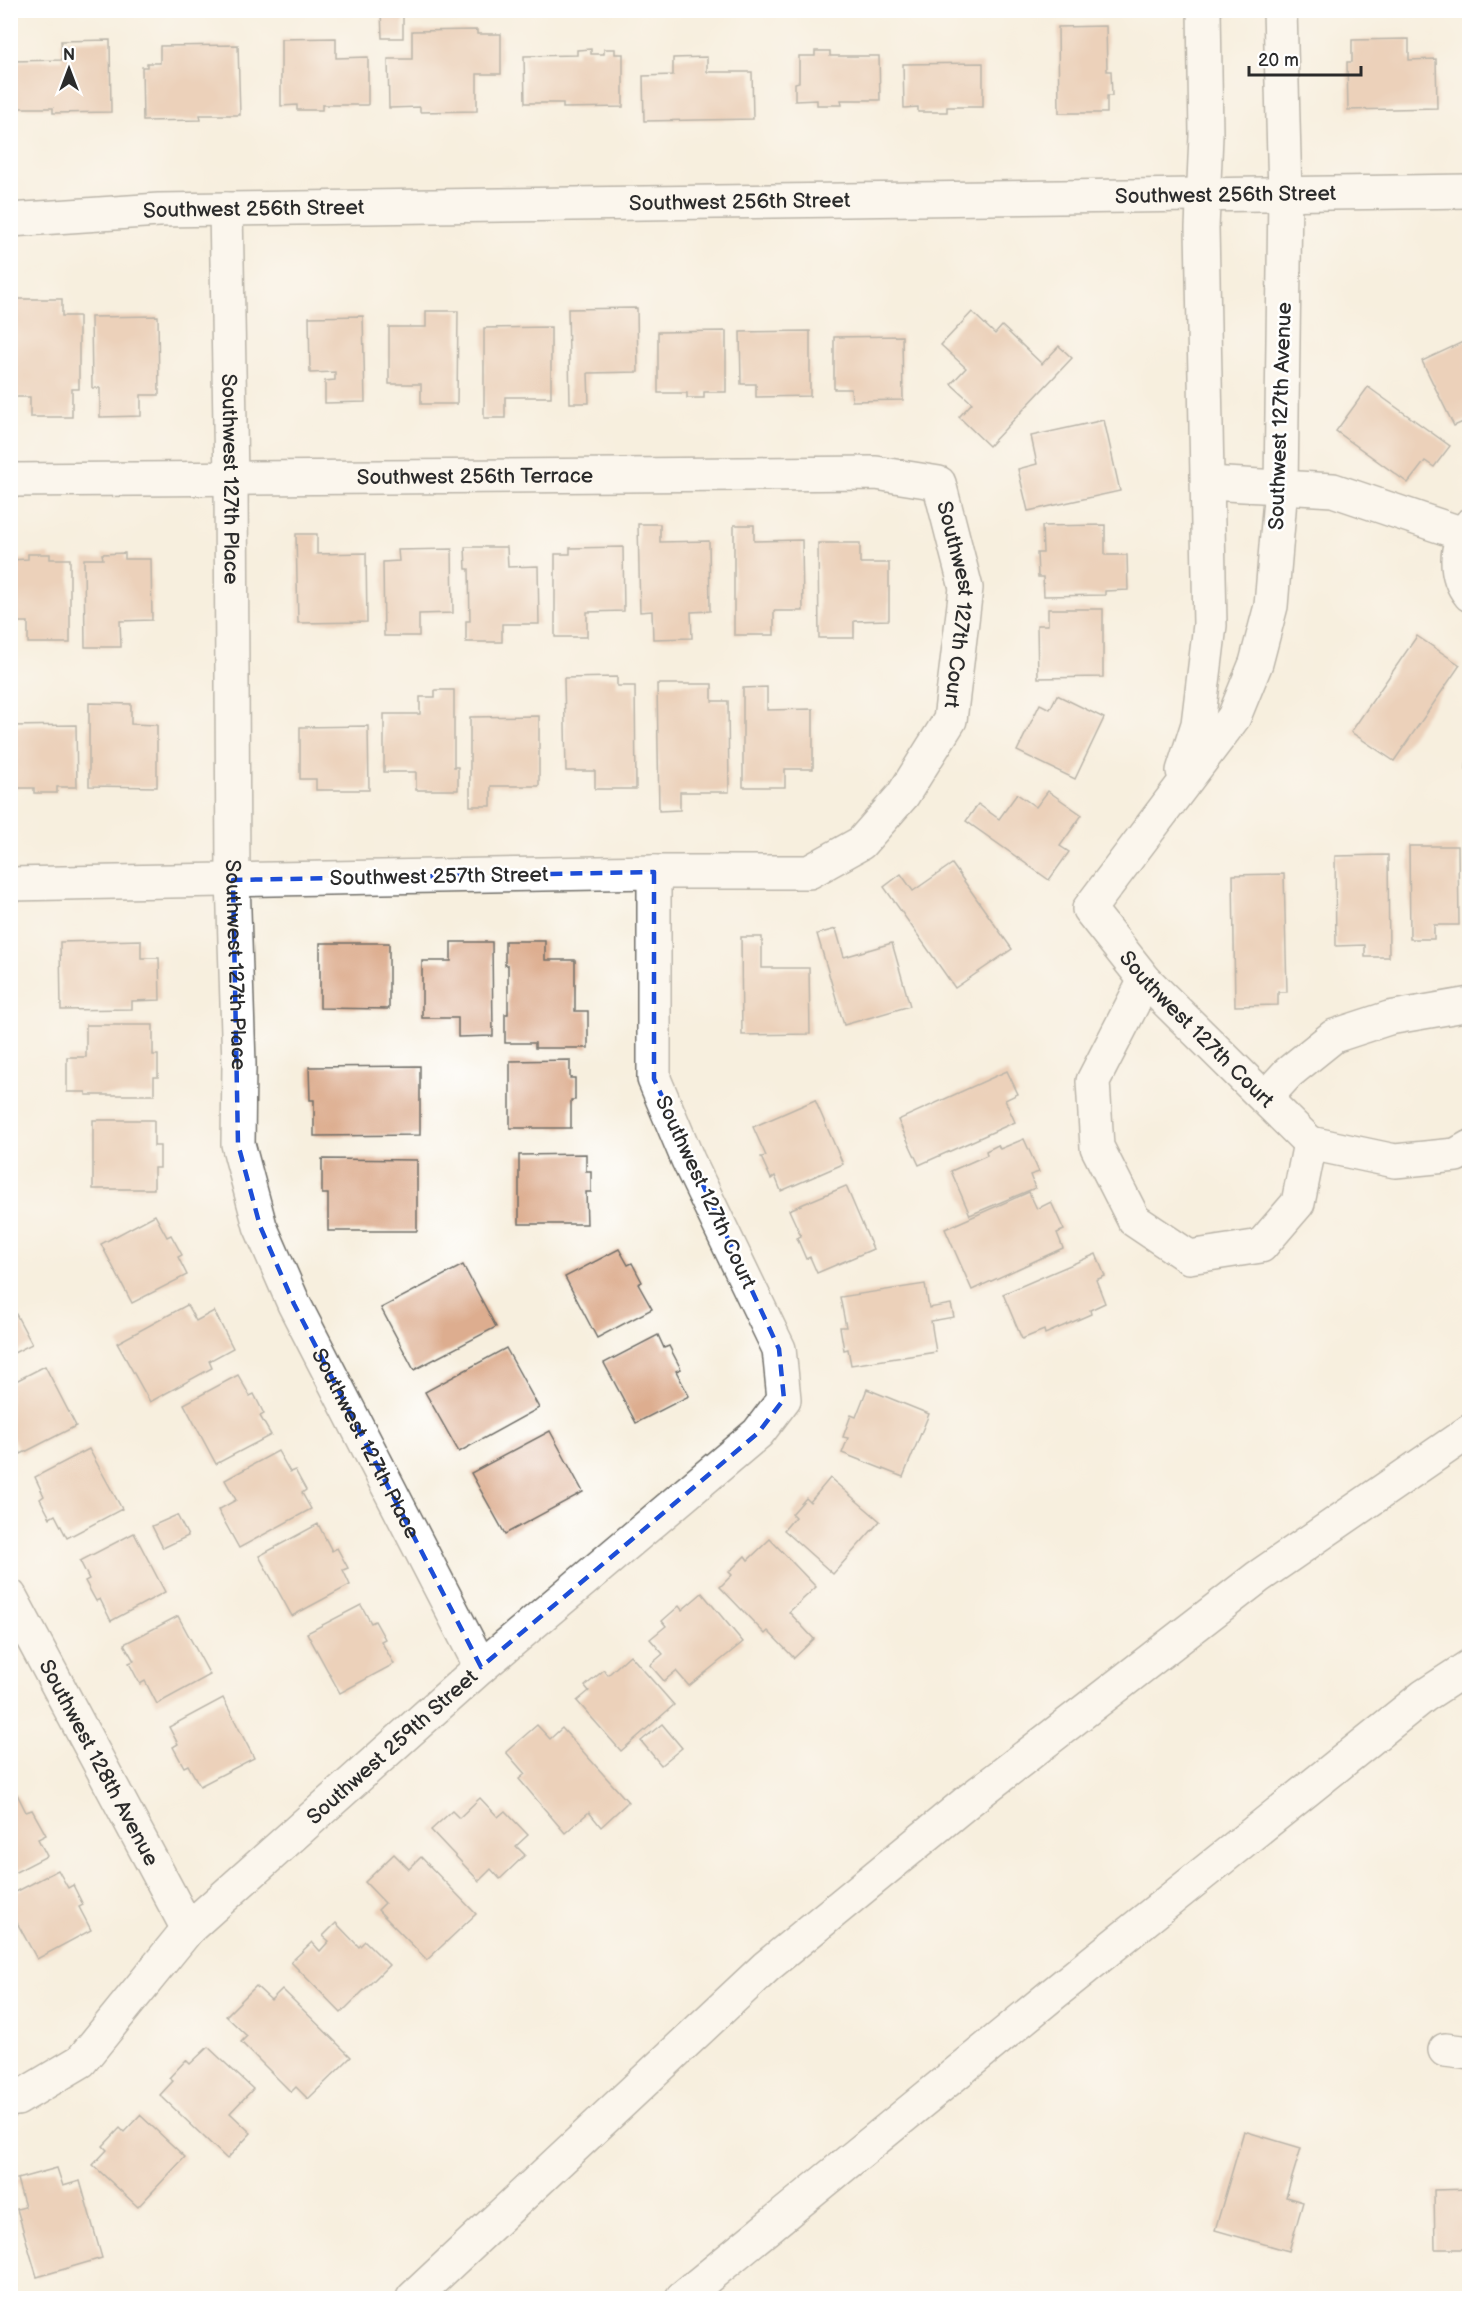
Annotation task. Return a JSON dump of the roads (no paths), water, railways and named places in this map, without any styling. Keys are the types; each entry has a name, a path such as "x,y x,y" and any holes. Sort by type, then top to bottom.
{"main road":[{"name":"Southwest 127th Avenue","path":"1176,796 1198,724 1210,625 1203,195 1206,135 1204,10"},
{"name":"Southwest 127th Avenue","path":"1089,909 1234,717 1256,663 1271,606 1281,487 1285,194 1280,10"},
{"name":"Southwest 256th Street","path":"10,220 159,210 1470,191"},
{"name":"Southwest 127th Place","path":"226,209 231,478 233,880 239,1064 238,1144 260,1226 294,1304 481,1666"},
{"name":"Southwest 256th Terrace","path":"10,480 876,473 939,483"},
{"name":"Southwest 127th Court","path":"861,843 903,795 950,720 966,588 939,483"},
{"path":"1208,483 1333,490 1466,530 1458,552 1459,571 1465,589 1470,595"},
{"name":"Southwest 257th Street","path":"10,884 654,872 809,872 861,843"},
{"name":"Southwest 127th Court","path":"654,872 654,1079 688,1160 779,1349 784,1399"},
{"name":"Southwest 127th Court","path":"1089,909 1145,980 1310,1143"},
{"path":"1145,980 1092,1081 1097,1147 1134,1220 1189,1257 1261,1246 1298,1203 1310,1143 1395,1161 1463,1151"},
{"path":"1265,1098 1288,1073 1334,1036 1389,1018 1470,1004"},
{"name":"Southwest 259th Street","path":"10,2100 17,2099 81,2061 188,1929 481,1666 758,1433 784,1399"},
{"path":"413,2298 766,1967 940,1824 1258,1577 1470,1431"},
{"name":"Southwest 128th Avenue","path":"10,1596 188,1929"},
{"path":"682,2298 1062,1986 1424,1696 1470,1666"}]}
